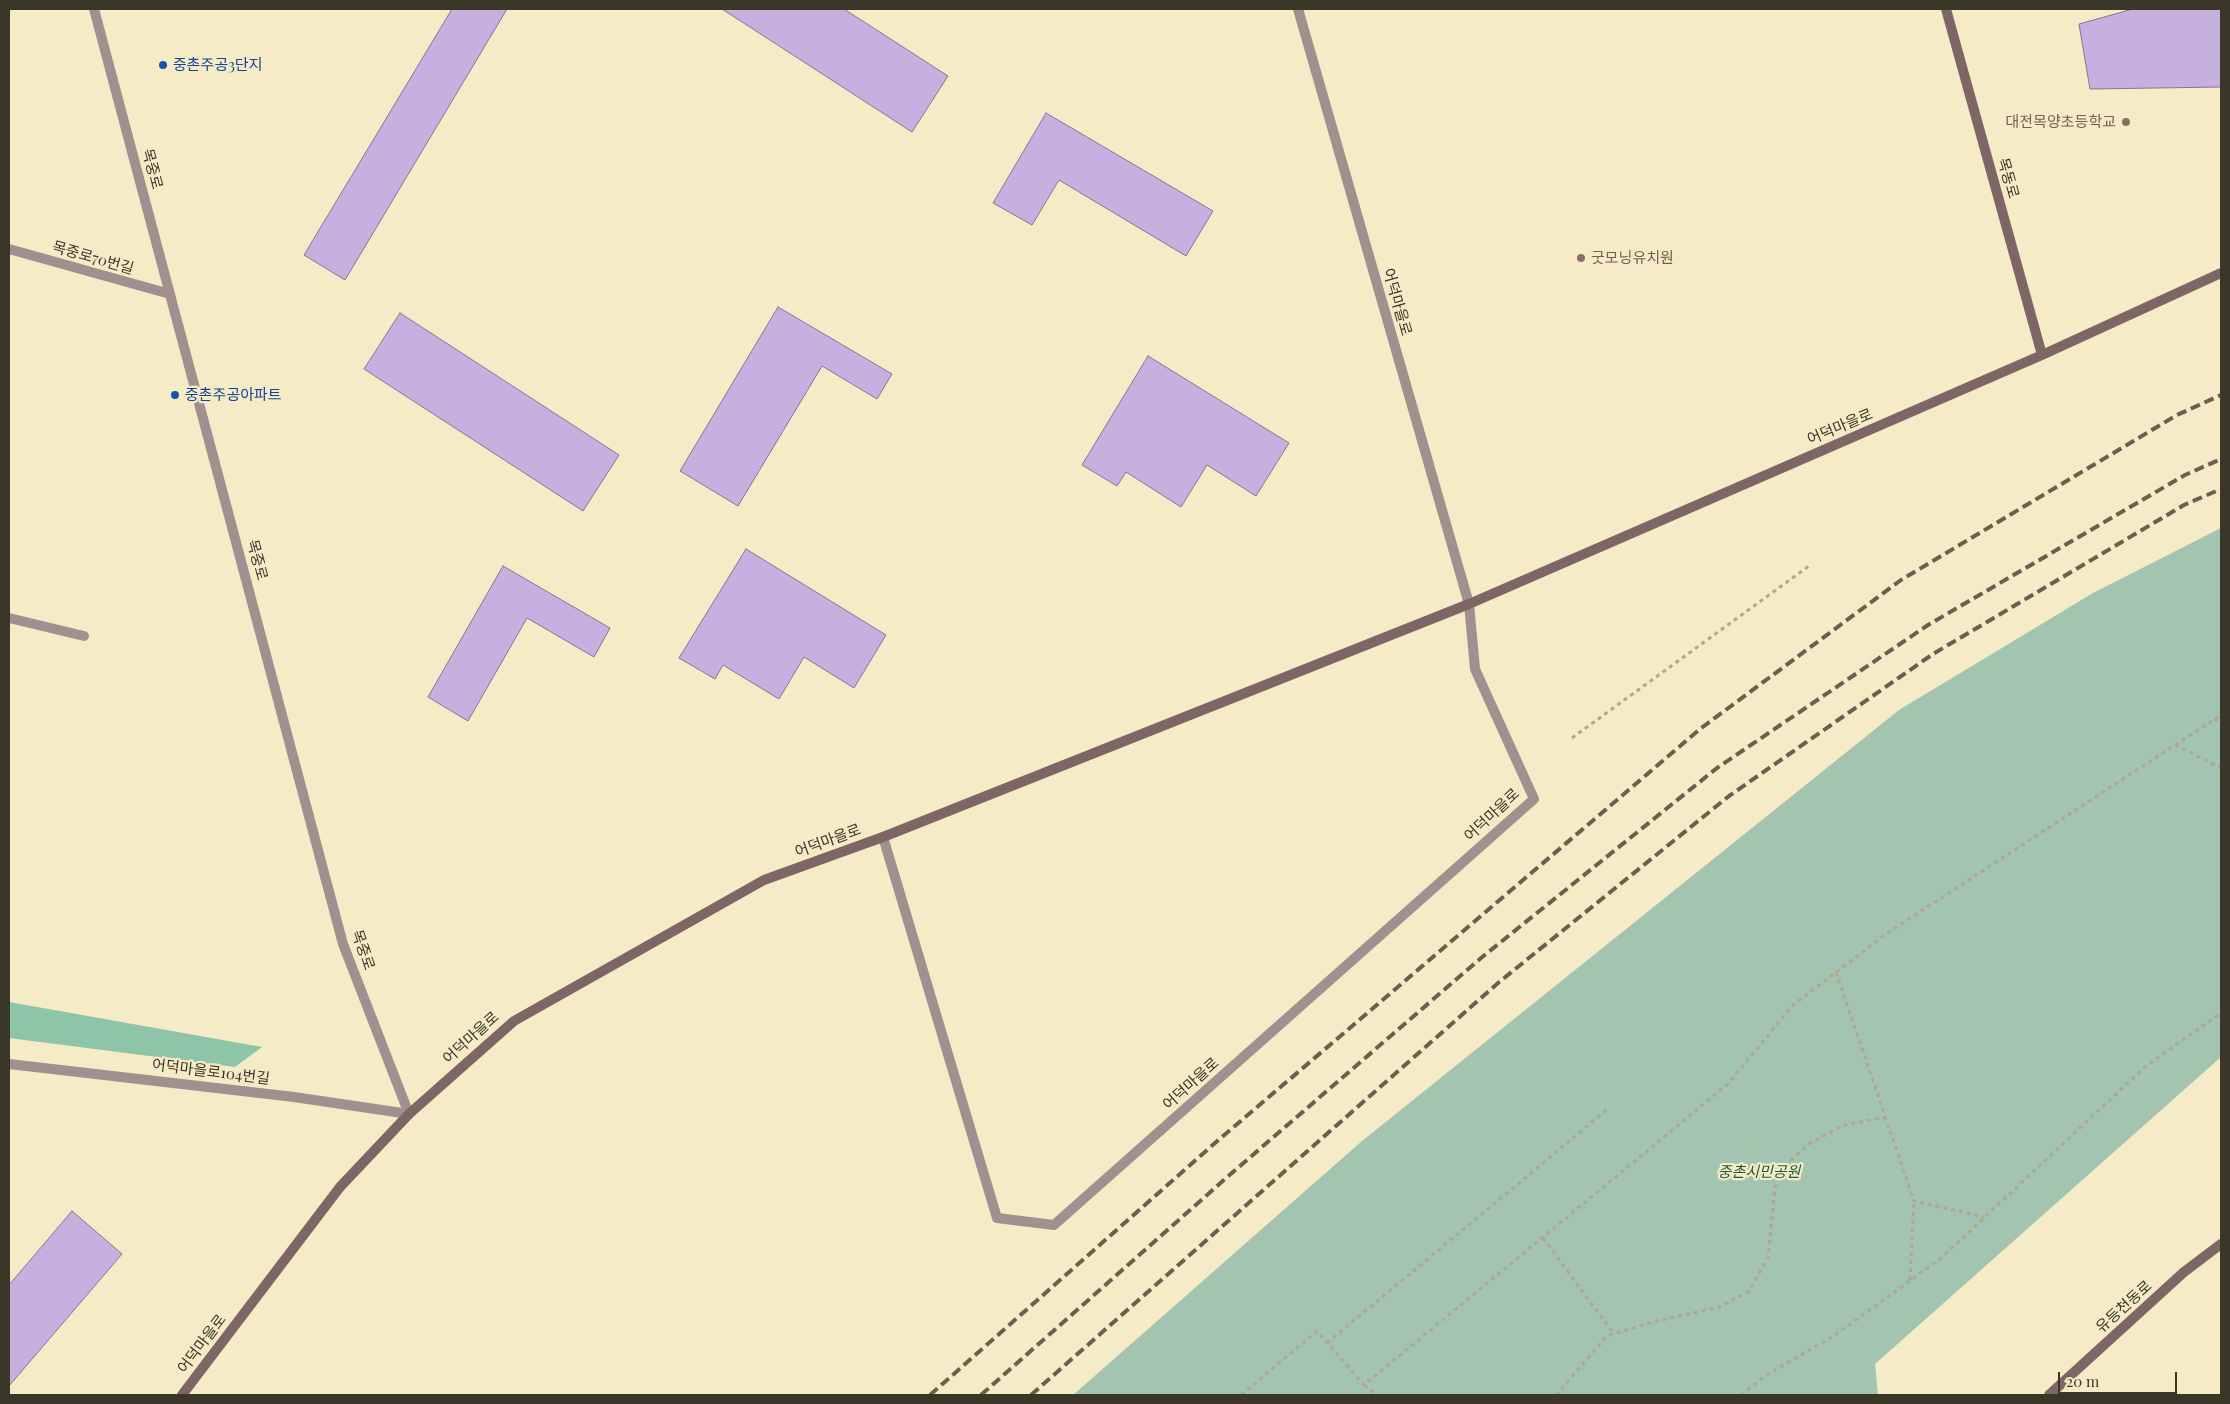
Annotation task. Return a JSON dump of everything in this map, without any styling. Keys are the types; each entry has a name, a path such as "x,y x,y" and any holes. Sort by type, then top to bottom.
{"main road":[{"name":"목동로","path":"1946,9 2042,356"},
{"name":"어덕마을로","path":"182,1395 340,1186 409,1114 514,1021 764,880 883,837 1469,604 2042,356 2221,273"},
{"name":"유등천동로","path":"2049,1395 2184,1272 2221,1244"}],"street":[{"name":"목중로","path":"94,9 343,944 409,1114"},
{"name":"어덕마을로","path":"883,837 997,1218 1054,1226 1534,799 1475,669 1469,604 1298,9"},
{"name":"목중로70번길","path":"9,249 170,294"},
{"path":"9,618 84,636"},
{"name":"어덕마을로104번길","path":"9,1064 294,1097 409,1114"}],"path":[{"path":"1572,738 1809,566"},
{"path":"1364,1385 1728,1084 1792,1006 1886,934 2221,715"},
{"path":"2214,719 2221,722"},
{"path":"2175,745 2221,768"},
{"path":"1836,972 1914,1201 1910,1281"},
{"path":"1741,1395 1765,1376 1835,1335 1940,1260 2146,1066 2221,1012"},
{"path":"1327,1343 1609,1108"},
{"path":"1556,1395 1607,1336 1649,1322 1719,1307 1748,1292 1768,1258 1776,1187 1790,1161 1809,1144 1844,1125 1886,1117"},
{"path":"1914,1201 1985,1217"},
{"path":"1543,1238 1614,1334"},
{"path":"1241,1395 1316,1330 1364,1385 1377,1395"}],"green space":[{"name":"중촌시민공원","path":"2221,528 2221,1057 1875,1364 1878,1395 1073,1395 1362,1141 1899,710 2093,593"},
{"path":"9,1002 262,1047 235,1067 9,1038"}],"building":[{"path":"452,9 507,9 345,280 304,255"},
{"path":"722,9 844,9 948,76 912,132"},
{"path":"2133,9 2221,9 2221,87 2090,89 2079,24"},
{"path":"1046,113 1213,211 1186,256 1059,180 1032,225 993,203"},
{"path":"778,307 892,374 877,399 822,366 738,506 680,471"},
{"path":"400,313 619,455 583,511 364,369"},
{"path":"1148,356 1289,443 1256,496 1207,465 1181,507 1126,472 1117,486 1082,465"},
{"path":"746,549 886,635 854,688 804,657 779,699 723,665 715,679 679,658"},
{"path":"503,566 610,628 594,657 527,618 468,721 428,697"},
{"path":"72,1211 122,1254 9,1386 9,1285"}],"railway":[{"path":"930,1395 1215,1143 1700,729 1901,580 2177,415 2221,395"},
{"path":"981,1395 1233,1172 1481,958 1717,768 1928,625 2185,475 2221,459"},
{"path":"1031,1395 1498,983 1729,796 1933,654 2184,505 2221,489"}],"place":[{"name":"중촌주공3단지","path":"163,65"},
{"name":"대전목양초등학교","path":"2126,122"},
{"name":"굿모닝유치원","path":"1581,258"},
{"name":"중촌주공아파트","path":"175,395"}]}
